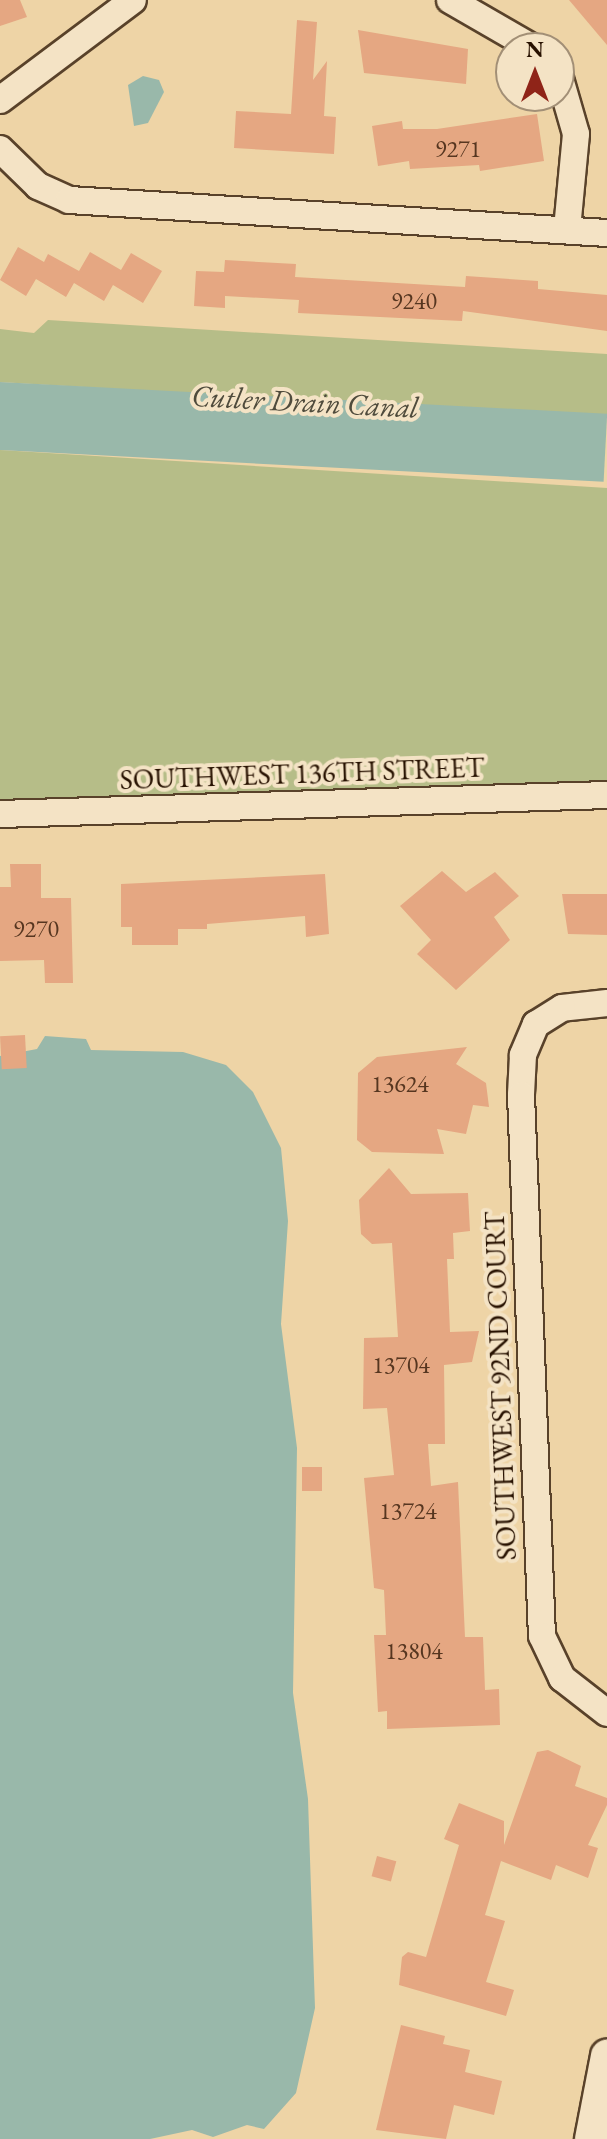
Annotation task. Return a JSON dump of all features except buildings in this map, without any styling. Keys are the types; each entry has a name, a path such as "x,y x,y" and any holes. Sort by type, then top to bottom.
{"street":[{"path":"0,100 133,0"},
{"path":"450,0 505,32"},
{"path":"567,229 575,122 572,112"},
{"path":"0,149 38,186 82,202 607,233"},
{"name":"SOUTHWEST 136TH STREET","path":"0,814 607,795"},
{"name":"SOUTHWEST 92ND COURT","path":"607,1003 562,1008 531,1030 521,1095 542,1636 562,1678 607,1713"},
{"path":"591,2139 607,2056"}],"green space":[{"path":"48,320 607,354 607,418 0,382 0,329 34,333"},
{"path":"0,450 607,488 607,781 0,800"}],"water":[{"path":"143,76 159,80 164,92 148,123 134,126 128,85"},
{"name":"Cutler Drain Canal","path":"0,382 607,414 604,482 0,450"},
{"path":"45,1036 86,1039 91,1050 183,1052 226,1065 253,1092 281,1148 288,1221 281,1324 297,1448 293,1693 308,1799 315,2008 296,2093 264,2129 247,2125 213,2137 192,2130 150,2139 0,2139 0,1056 37,1049"}]}
